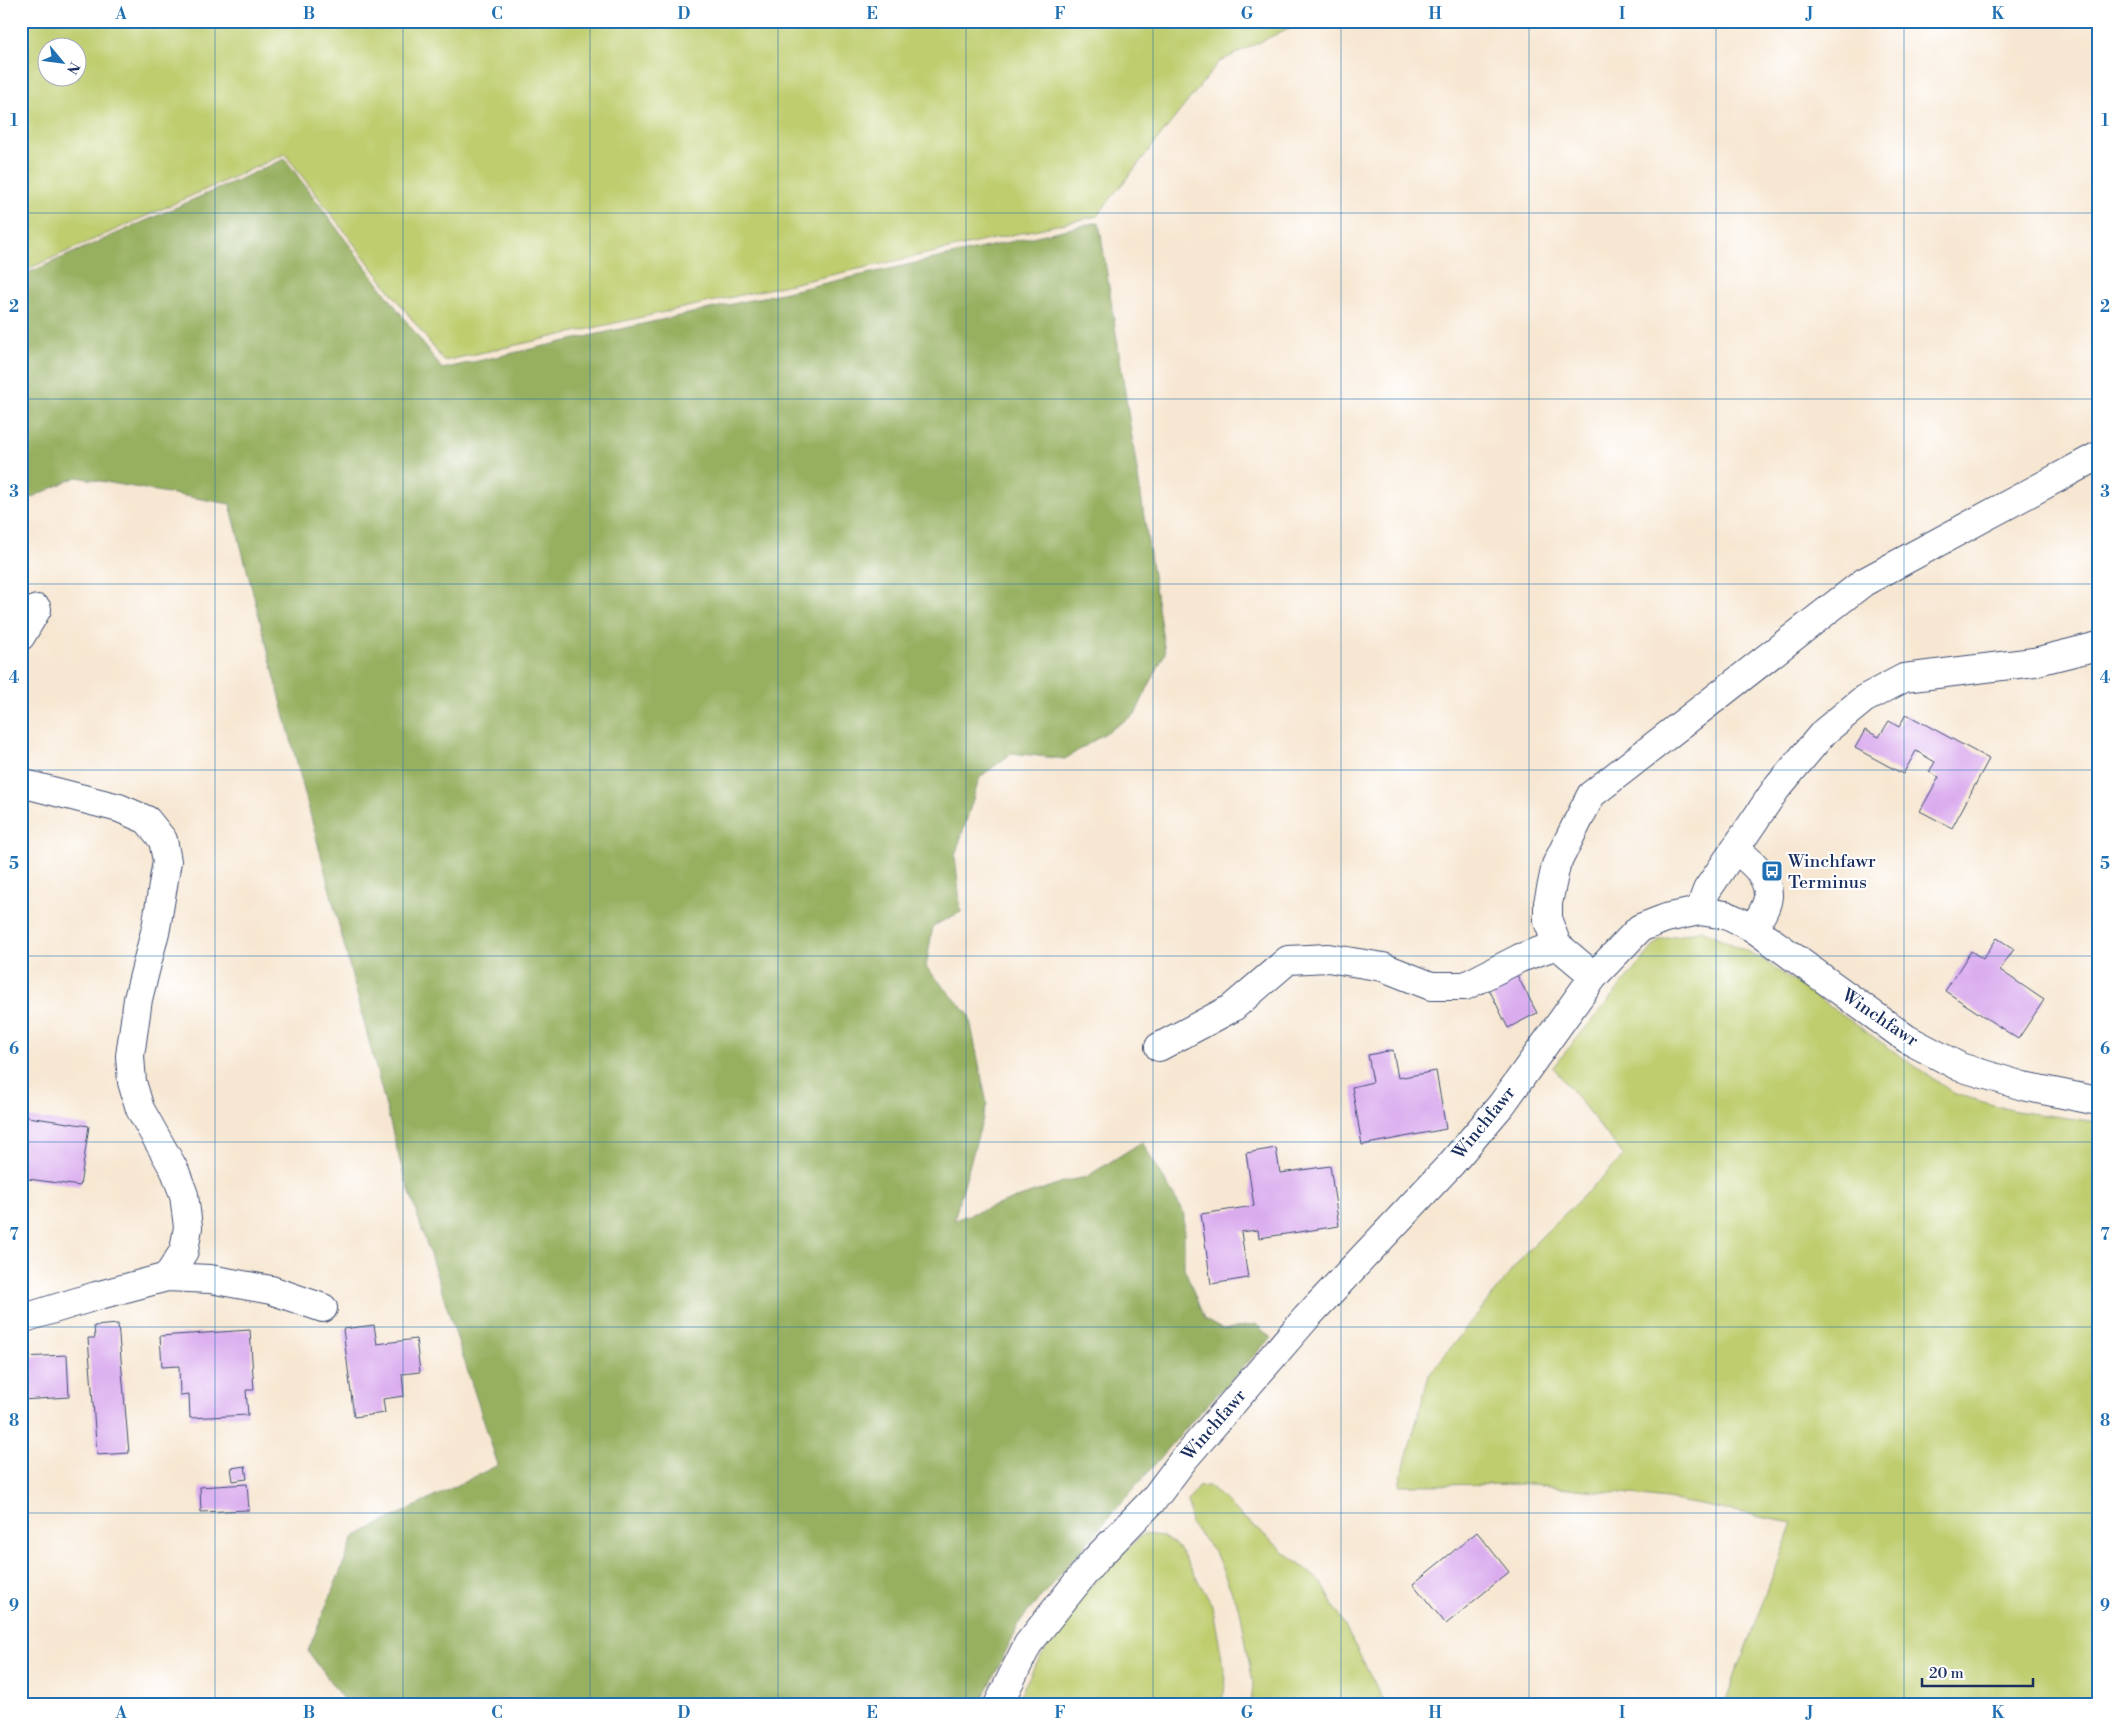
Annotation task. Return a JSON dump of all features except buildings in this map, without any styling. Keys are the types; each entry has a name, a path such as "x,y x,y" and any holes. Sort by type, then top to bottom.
{"street":[{"path":"1594,976 1557,946 1548,921 1548,903 1556,865 1591,795 1864,582 2098,456"},
{"path":"21,636 37,609"},
{"path":"1699,911 1707,890 1776,790 1824,732 1880,689 1904,678 2034,662 2098,646"},
{"path":"21,784 120,808 147,820 163,840 167,861 156,928 138,999 130,1056 132,1082 140,1109 175,1171 184,1195 188,1227 184,1251 167,1277"},
{"path":"1734,850 1749,858 1762,877 1768,896 1762,914 1754,928"},
{"name":"Winchfawr","path":"998,1705 1028,1644 1095,1560 1154,1499 1184,1459 1306,1318 1496,1112 1594,976 1640,928 1666,918 1699,911 1726,915 1754,928 1907,1039 1960,1067 2023,1086 2098,1101"},
{"path":"1159,1047 1232,1008 1288,960 1337,960 1383,966 1431,986 1466,986 1520,958 1557,946"},
{"path":"21,1319 167,1277 210,1280 271,1290 323,1308"}],"green space":[{"path":"21,21 1303,21 1219,62 1097,216 444,361 285,154 21,272"},
{"path":"285,159 442,369 1099,222 1165,653 1135,714 1065,759 1012,753 980,777 955,856 961,912 933,926 926,967 969,1015 987,1104 954,1220 1063,1182 1086,1177 1142,1142 1184,1213 1184,1267 1204,1319 1223,1330 1256,1324 1271,1338 1199,1413 1021,1620 980,1705 347,1705 308,1651 354,1537 498,1465 401,1165 230,504 77,477 21,502 21,276"},
{"path":"1702,930 1759,957 1955,1094 2015,1111 2098,1122 2098,1705 1724,1705 1793,1522 1667,1499 1533,1484 1399,1485 1429,1375 1528,1250 1624,1156 1553,1067 1659,940"},
{"path":"1209,1486 1322,1583 1384,1701 1398,1705 1251,1705 1253,1684 1241,1614 1215,1552 1191,1525 1188,1501 1198,1487"},
{"path":"1144,1534 1162,1536 1180,1549 1212,1605 1226,1679 1222,1705 1015,1705 1040,1658 1070,1612 1105,1570"}],"place":[{"name":"Winchfawr Terminus","path":"1772,871"}]}
